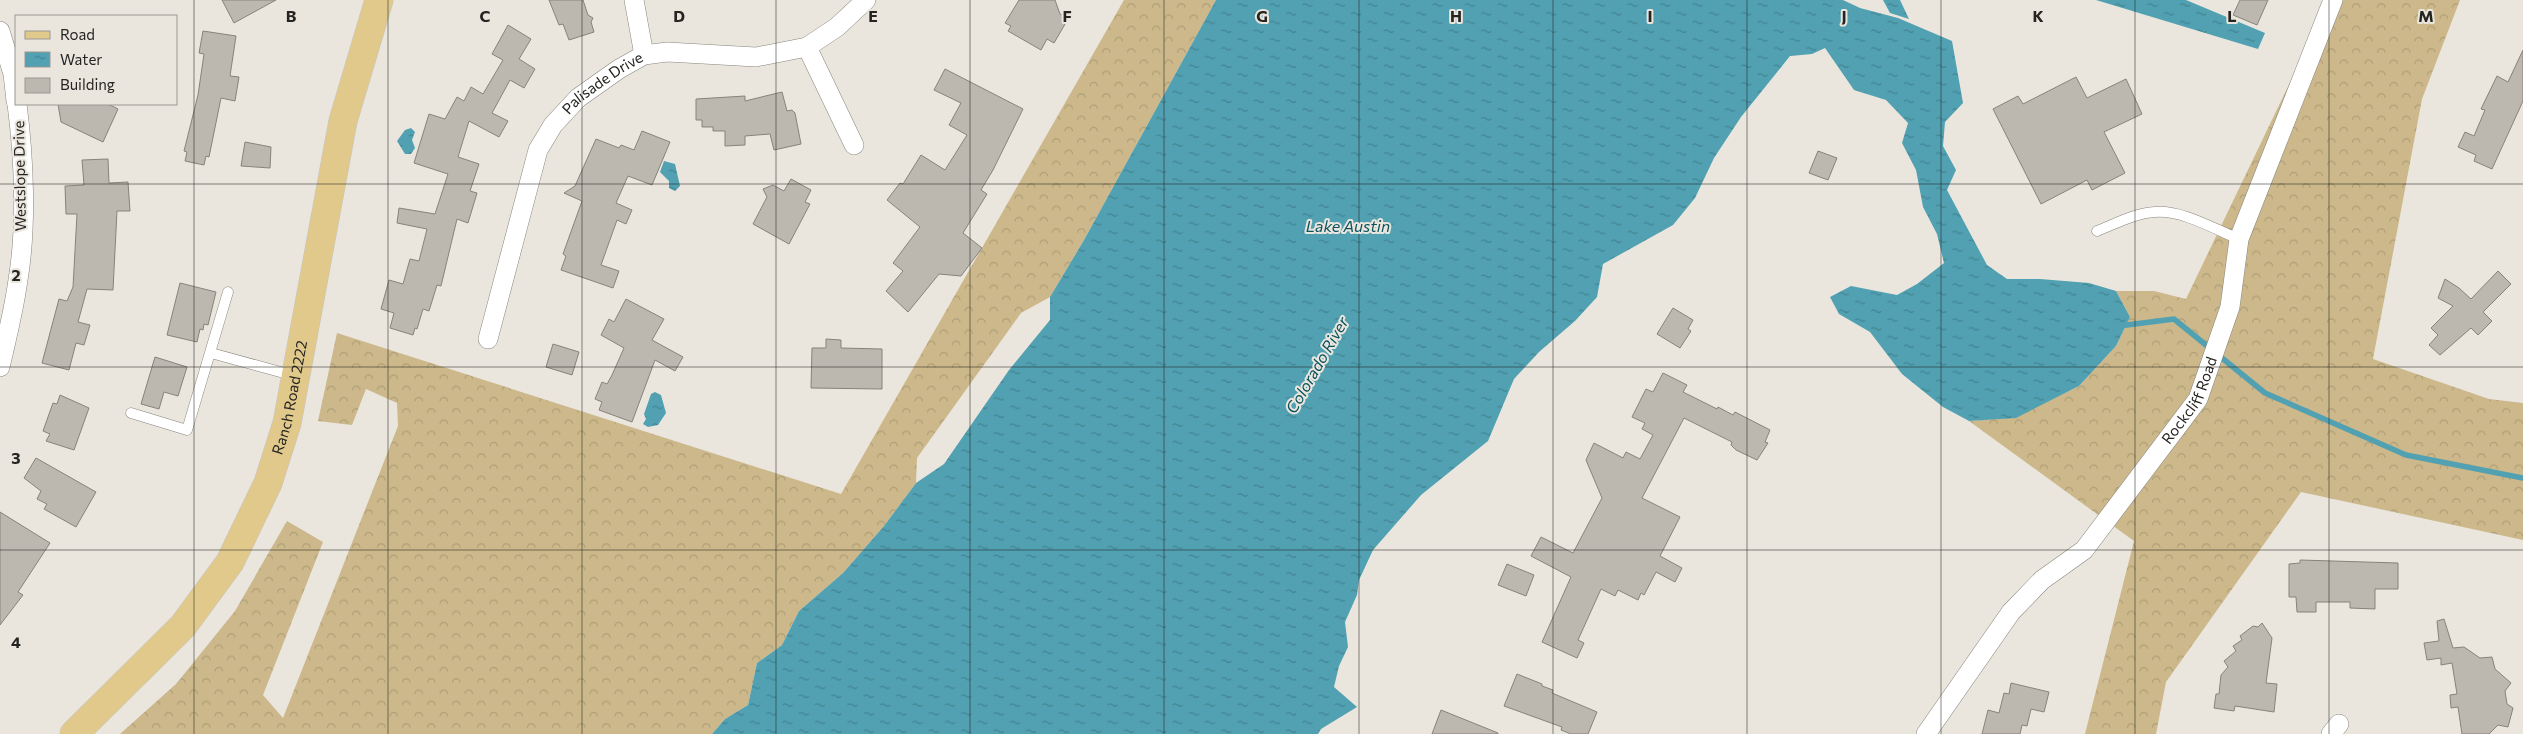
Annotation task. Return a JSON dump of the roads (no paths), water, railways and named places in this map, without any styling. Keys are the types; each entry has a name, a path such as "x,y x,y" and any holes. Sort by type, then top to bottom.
{"main road":[{"name":"Ranch Road 2222","path":"74,734 183,626 230,562 268,483 287,423 344,121 379,0"}],"street":[{"path":"634,0 644,55"},
{"name":"Palisade Drive","path":"488,339 538,150 553,125 578,98 618,69 644,55 666,52 756,57 807,47 837,27 866,0"},
{"name":"Rockcliff Road","path":"1926,734 2011,612 2042,580 2084,550 2198,399 2230,307 2239,239 2333,0"},
{"name":"Westslope Drive","path":"0,31 13,74 15,93"},
{"path":"807,47 854,145"},
{"name":"Westslope Drive","path":"0,367 19,279 24,201 22,141 16,105"}],"lane":[{"path":"2097,231 2124,220 2155,212 2176,214 2239,239"},
{"path":"131,413 187,430 228,292"},
{"path":"211,353 296,377"}],"water":[{"name":"Lake Austin","path":"1216,0 1843,0 1860,8 1898,18 1952,41 1963,103 1945,122 1943,146 1956,170 1947,190 1987,265 2007,279 2040,279 2089,283 2116,291 2130,317 2116,346 2079,386 2016,418 1969,421 1943,407 1902,374 1870,332 1839,314 1830,297 1851,286 1897,295 1917,284 1944,263 1937,234 1923,207 1916,170 1902,143 1908,123 1886,100 1854,90 1825,48 1812,54 1790,56 1741,117 1714,158 1695,198 1673,225 1603,264 1597,297 1575,321 1539,352 1514,379 1488,441 1421,495 1373,550 1359,580 1357,595 1345,622 1348,647 1339,666 1334,687 1357,707 1321,729 1318,734 712,734 725,719 748,705 757,663 782,645 799,611 843,573 884,526 916,483 944,464 1009,370 1050,320 1050,297 1084,240"},
{"path":"1883,0 1900,0 1909,19 1890,13"},
{"path":"2096,0 2186,0 2265,33 2258,49"},
{"path":"411,128 415,132 412,140 415,148 411,154 405,154 397,141 405,130"},
{"path":"664,161 675,164 680,186 675,191 669,188 669,181 660,172"},
{"path":"655,392 661,395 666,413 658,425 648,427 643,424 646,419 644,414 651,394"}],"waterway":[{"path":"2119,326 2174,319 2265,393 2406,455 2523,478"}],"water label":[{"name":"Colorado River","path":"1317,365"}]}
